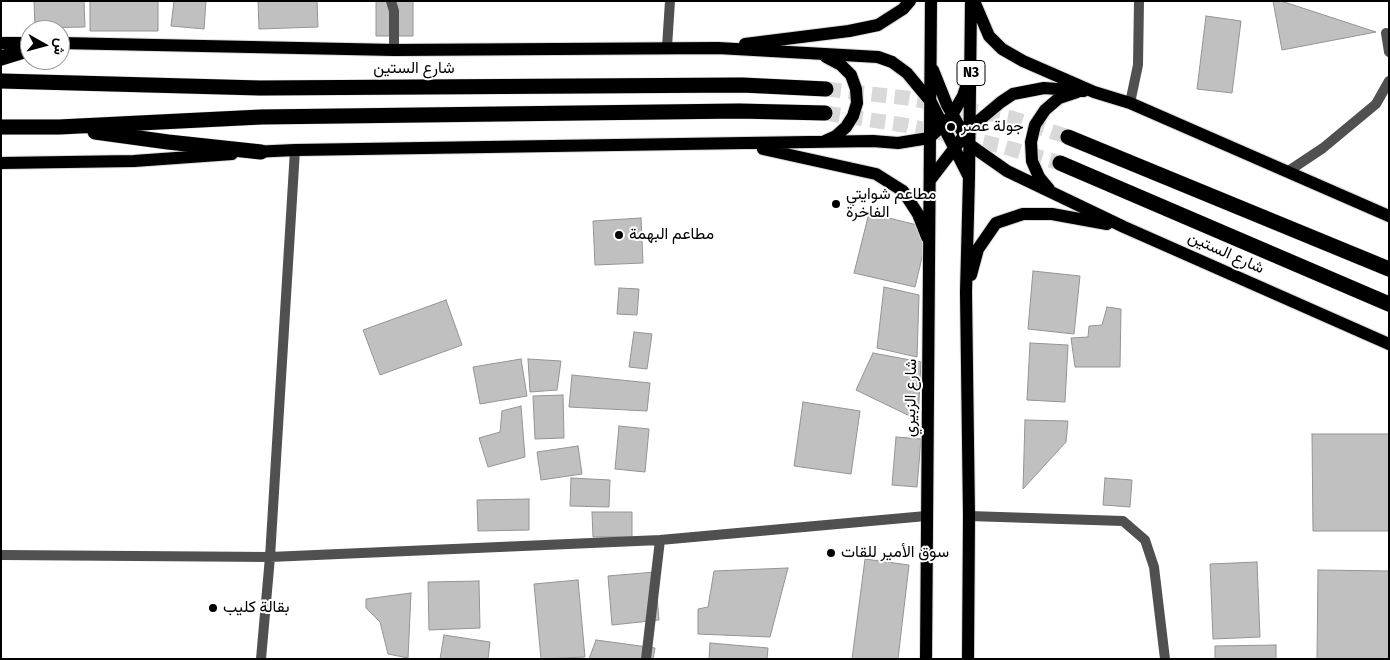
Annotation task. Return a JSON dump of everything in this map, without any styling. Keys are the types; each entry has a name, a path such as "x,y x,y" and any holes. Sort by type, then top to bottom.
{"highway":[{"path":"1,58 20,52"},
{"name":"شارع الستين","path":"1,81 260,88 742,85 826,88"},
{"path":"1,127 59,127 261,117 739,111 825,113"},
{"path":"59,127 261,152"},
{"path":"1068,137 1389,269"},
{"name":"شارع الستين","path":"1060,163 1389,304"}],"main road":[{"path":"718,48 878,25 904,9 910,1"},
{"name":"شارع الزبيري","path":"926,659 931,1"},
{"path":"972,1 989,36 1002,49 1024,61 1094,92 1130,103 1389,216"},
{"name":"N3","path":"968,136 972,1"},
{"path":"1,43 20,43"},
{"name":"شارع الستين","path":"70,43 394,50 667,47 718,48 878,58 892,62 907,73 931,102 969,177"},
{"path":"812,143 836,136 846,127 853,116 856,103 856,89 850,75 841,64 828,57 814,54"},
{"path":"931,63 952,115 968,136 969,177 966,292 969,516 968,659"},
{"path":"1,163 134,161 295,150 872,141 898,143 929,138 943,125 952,115 963,96 971,72"},
{"path":"930,180 954,147 968,136 1001,102 1018,93 1044,88 1094,92"},
{"path":"1051,191 1039,178 1032,161 1031,142 1035,125 1045,110 1059,98 1076,92 1094,92"},
{"name":"شارع الستين","path":"968,136 1007,171 1124,227 1389,344"},
{"path":"740,144 876,174 903,191 918,214 929,243"},
{"path":"966,292 978,249 996,223 1022,214 1052,214 1124,227"}],"street":[{"path":"391,1 394,11 394,50"},
{"path":"667,47 670,1"},
{"path":"1130,103 1138,65 1139,1"},
{"path":"1386,33 1389,52"},
{"path":"1287,172 1323,148 1376,104 1389,81"},
{"path":"261,659 270,557 295,150"},
{"path":"1,556 270,557 660,540 926,516"},
{"path":"969,516 1123,521 1145,540 1154,567 1165,659"},
{"path":"646,659 660,540"}],"building":[{"path":"34,1 84,1 85,27 70,27 70,20 35,20"},
{"path":"90,1 158,1 158,31 90,31"},
{"path":"174,1 206,1 204,29 171,26"},
{"path":"258,1 317,1 318,27 259,29"},
{"path":"376,1 413,1 413,36 376,36"},
{"path":"1273,1 1281,1 1376,32 1282,50"},
{"path":"1206,16 1241,21 1232,93 1197,89"},
{"path":"869,213 929,228 915,287 854,273"},
{"path":"641,218 643,263 595,265 593,221"},
{"path":"1033,271 1080,276 1074,334 1028,329"},
{"path":"884,287 919,295 917,357 877,348"},
{"path":"619,288 639,289 637,315 617,314"},
{"path":"446,300 462,345 380,375 363,330"},
{"path":"1107,307 1121,309 1120,367 1075,367 1071,338 1088,337 1089,326 1102,325"},
{"path":"634,332 652,334 647,369 629,367"},
{"path":"1030,343 1068,345 1065,402 1027,400"},
{"path":"873,353 921,362 918,420 856,390"},
{"path":"521,359 527,396 480,404 473,367"},
{"path":"528,359 561,361 557,390 530,392"},
{"path":"572,375 650,383 647,411 569,407"},
{"path":"563,395 564,438 535,439 533,396"},
{"path":"803,402 860,411 851,474 794,466"},
{"path":"521,406 525,457 488,467 479,438 500,432 502,411"},
{"path":"1025,420 1068,421 1066,442 1023,489"},
{"path":"619,426 649,429 645,472 615,469"},
{"path":"1312,434 1389,434 1389,531 1313,531"},
{"path":"896,437 921,439 917,487 892,485"},
{"path":"578,446 582,474 541,480 537,452"},
{"path":"571,478 610,480 609,507 570,506"},
{"path":"1105,478 1132,480 1130,507 1103,505"},
{"path":"529,499 529,530 478,531 477,500"},
{"path":"592,512 632,512 632,537 593,537"},
{"path":"865,559 909,565 898,659 852,659"},
{"path":"1257,562 1260,637 1213,639 1210,564"},
{"path":"788,568 770,637 698,634 698,609 708,607 714,571"},
{"path":"1318,570 1389,571 1389,659 1317,659"},
{"path":"655,572 659,620 612,625 608,576"},
{"path":"578,580 585,657 541,659 534,584"},
{"path":"479,581 480,628 429,630 428,582"},
{"path":"411,593 408,658 388,654 380,622 366,608 366,599"},
{"path":"444,635 490,642 488,659 440,659"},
{"path":"596,640 655,648 653,659 589,659"},
{"path":"710,643 768,648 767,659 709,659"},
{"path":"1276,645 1276,659 1215,659 1215,646"}],"tunnel":[{"path":"826,89 907,98 1012,118 1068,137"},
{"path":"825,113 904,125 1001,146 1060,163"}],"place":[{"name":"جولة عصر","path":"951,127"},
{"name":"مطاعم شوايتي الفاخرة","path":"836,204"},
{"name":"مطاعم البهمة","path":"619,235"},
{"name":"سوق الأمير للقات","path":"831,553"},
{"name":"بقالة كليب","path":"213,608"}]}
